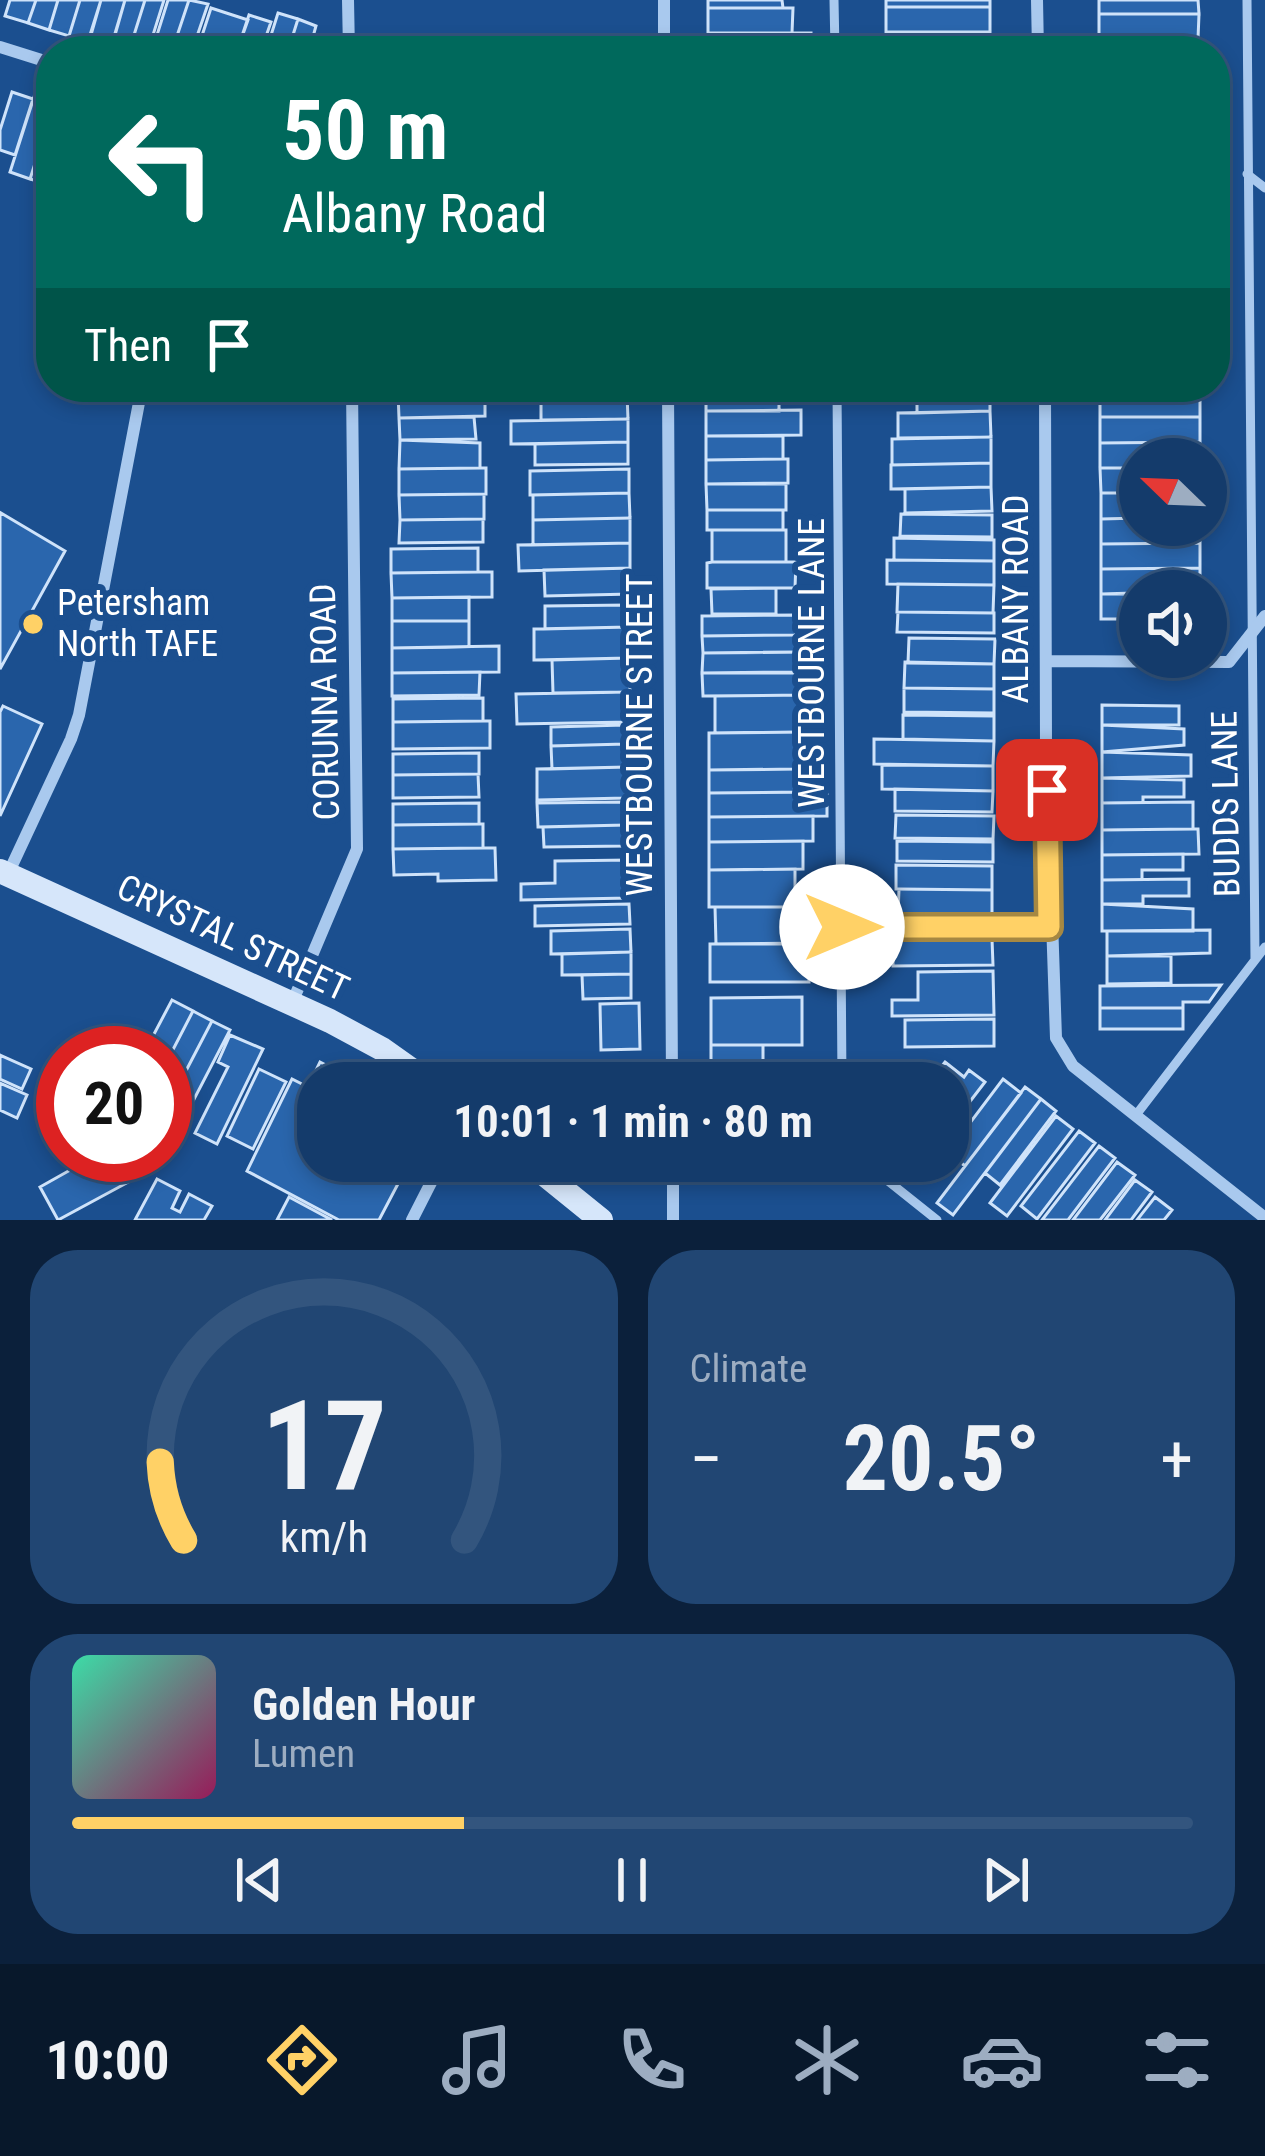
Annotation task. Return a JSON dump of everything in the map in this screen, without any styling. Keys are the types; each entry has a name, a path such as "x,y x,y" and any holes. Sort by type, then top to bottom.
{"main road":[{"name":"CRYSTAL STREET","path":"4,873 292,1003 399,1062"},
{"path":"554,1182 601,1220"}],"street":[{"path":"348,0 349,36"},
{"path":"664,0 664,36"},
{"path":"1037,0 1038,36"},
{"path":"0,47 36,58"},
{"path":"4,873 79,715 139,402"},
{"name":"CORUNNA ROAD","path":"292,1003 356,849 352,402"},
{"name":"WESTBOURNE STREET","path":"668,402 672,1062"},
{"name":"ALBANY ROAD","path":"1045,402 1049,927 1056,1038 1073,1066 1265,1218"},
{"path":"1046,662 1228,662 1265,616"},
{"path":"412,1220 431,1182"},
{"path":"673,1182 673,1220"}],"lane":[{"path":"834,0 835,36"},
{"name":"BUDDS LANE","path":"1247,0 1255,960"},
{"path":"1246,174 1265,188"},
{"name":"WESTBOURNE LANE","path":"837,402 842,1062"},
{"path":"842,927 1049,927"},
{"path":"1136,1114 1265,947"},
{"path":"889,1182 937,1220"}],"building":[{"path":"10,0 36,0 28,23 5,16"},
{"path":"36,0 58,0 49,30 28,23"},
{"path":"58,0 80,0 69,36 49,30"},
{"path":"80,0 101,0 91,36 69,36"},
{"path":"101,0 125,0 115,36 90,35"},
{"path":"125,0 145,0 134,36 114,36"},
{"path":"145,0 164,0 153,36 134,36"},
{"path":"168,0 189,0 177,36 157,36"},
{"path":"189,0 208,4 197,36 177,36"},
{"path":"708,0 782,0 783,8 708,8"},
{"path":"886,0 990,0 990,7 886,7"},
{"path":"1099,0 1198,0 1199,14 1099,14"},
{"path":"886,7 990,7 990,32 886,32"},
{"path":"211,8 248,20 242,36 202,36"},
{"path":"708,8 793,8 792,33 708,33"},
{"path":"278,13 298,19 293,36 271,36"},
{"path":"1099,14 1199,14 1198,36 1099,36"},
{"path":"249,15 271,22 266,36 242,36"},
{"path":"298,19 316,26 313,36 293,36"},
{"path":"904,32 990,32 990,36 904,36"},
{"path":"708,33 811,33 811,36"},
{"path":"12,92 33,99 15,155 0,150 0,130"},
{"path":"36,94 36,160 30,179 10,172"},
{"path":"398,402 485,402 485,416 399,418"},
{"path":"541,402 627,402 628,419 541,420"},
{"path":"706,402 779,402 779,411 706,411"},
{"path":"917,402 990,402 990,411 917,413"},
{"path":"1100,402 1200,402 1200,417 1100,417"},
{"path":"801,410 801,435 706,436 706,411"},
{"path":"990,411 991,437 898,438 898,413"},
{"path":"474,417 476,439 400,440 399,418"},
{"path":"1100,417 1200,417 1200,438 1119,438 1119,443 1100,443"},
{"path":"628,419 628,442 511,444 511,421"},
{"path":"706,436 783,436 783,459 706,460"},
{"path":"991,437 991,463 892,465 892,439"},
{"path":"400,440 480,443 480,468 399,469"},
{"path":"628,442 628,464 535,465 535,444"},
{"path":"1100,443 1119,443 1119,468 1100,468"},
{"path":"788,459 788,483 706,484 706,460"},
{"path":"991,463 991,487 891,489 891,465"},
{"path":"486,468 486,494 399,495 399,469"},
{"path":"1100,468 1119,468 1119,493 1101,493"},
{"path":"629,469 629,493 530,495 530,471"},
{"path":"706,484 786,484 786,510 707,510"},
{"path":"991,487 992,511 905,513 905,489"},
{"path":"629,493 630,518 533,520 533,495"},
{"path":"1101,493 1119,493 1119,519 1101,519"},
{"path":"484,494 484,519 400,520 399,495"},
{"path":"707,510 783,510 783,530 707,530"},
{"path":"901,514 992,515 992,537 900,536"},
{"path":"0,516 65,551 0,669"},
{"path":"630,518 630,543 533,545 533,520"},
{"path":"483,519 483,542 399,543 400,520"},
{"path":"1101,519 1119,519 1119,544 1101,544"},
{"path":"712,530 786,530 786,562 712,562"},
{"path":"894,538 994,540 994,561 894,560"},
{"path":"630,543 630,568 519,571 518,545"},
{"path":"1101,544 1200,546 1200,568 1101,569"},
{"path":"478,548 478,572 391,573 391,549"},
{"path":"887,560 994,561 994,585 887,584"},
{"path":"796,562 795,588 707,588 707,563"},
{"path":"630,568 631,594 545,596 544,570"},
{"path":"1101,569 1200,570 1119,570 1119,593 1101,594"},
{"path":"492,572 492,597 392,598 391,573"},
{"path":"898,584 994,585 993,613 897,612"},
{"path":"776,588 776,614 712,614 711,589"},
{"path":"1101,594 1119,594 1119,619 1101,619"},
{"path":"469,597 469,621 392,621 392,598"},
{"path":"628,605 628,627 545,629 545,606"},
{"path":"898,612 994,613 994,633 897,632"},
{"path":"796,615 796,635 702,636 702,616"},
{"path":"392,621 469,621 469,647 392,648"},
{"path":"628,627 629,658 534,660 534,629"},
{"path":"807,635 807,652 703,653 702,636"},
{"path":"909,638 995,639 994,664 908,663"},
{"path":"499,646 499,672 392,673 392,648"},
{"path":"797,652 797,672 702,673 703,653"},
{"path":"629,658 630,692 553,693 552,660"},
{"path":"905,662 994,664 994,689 904,688"},
{"path":"480,672 479,695 392,696 392,673"},
{"path":"702,673 804,673 804,695 703,696"},
{"path":"904,688 994,689 994,713 904,712"},
{"path":"630,692 630,722 517,724 516,694"},
{"path":"804,695 804,732 715,733 715,696"},
{"path":"483,698 483,721 393,722 393,699"},
{"path":"1102,705 1179,706 1179,725 1102,725"},
{"path":"3,706 42,724 0,816 0,712"},
{"path":"903,715 994,716 994,741 903,739"},
{"path":"490,721 490,748 393,749 393,722"},
{"path":"625,725 625,744 551,746 551,727"},
{"path":"1102,725 1184,729 1184,745 1102,752"},
{"path":"797,732 797,769 709,770 709,733"},
{"path":"874,739 994,741 993,766 874,764"},
{"path":"625,744 626,767 552,769 551,746"},
{"path":"1102,752 1191,755 1191,776 1102,778"},
{"path":"479,753 479,774 393,775 393,754"},
{"path":"882,765 993,766 993,791 882,789"},
{"path":"626,767 626,798 537,800 537,769"},
{"path":"801,769 801,792 709,793 709,770"},
{"path":"478,774 479,797 393,798 393,775"},
{"path":"1102,778 1184,780 1184,797 1102,803"},
{"path":"895,789 993,791 992,812 895,811"},
{"path":"827,792 827,816 709,817 709,793"},
{"path":"625,802 626,825 538,827 537,803"},
{"path":"1193,802 1193,829 1102,830 1102,803"},
{"path":"479,803 479,824 393,825 393,804"},
{"path":"896,815 994,816 993,839 895,838"},
{"path":"813,816 813,841 709,842 709,817"},
{"path":"483,824 483,848 393,849 393,825"},
{"path":"626,825 626,846 544,847 543,827"},
{"path":"1198,829 1199,854 1102,855 1102,830"},
{"path":"803,841 803,869 709,870 709,842"},
{"path":"897,841 993,842 993,862 897,861"},
{"path":"495,848 496,880 438,881 438,874 394,875 393,849"},
{"path":"1183,854 1183,870 1142,870 1142,880 1102,880 1102,855"},
{"path":"630,860 630,898 521,900 521,884 555,883 555,861"},
{"path":"896,865 992,866 992,890 896,889"},
{"path":"795,869 795,907 709,907 709,870"},
{"path":"1189,879 1189,896 1143,896 1143,904 1102,904 1102,880"},
{"path":"899,889 992,890 992,917 898,916"},
{"path":"629,904 630,924 535,926 535,906"},
{"path":"1102,904 1193,909 1193,931 1102,931"},
{"path":"715,907 828,907 828,944 716,944"},
{"path":"630,929 631,952 551,954 551,931"},
{"path":"1210,930 1210,953 1107,956 1107,931"},
{"path":"992,939 993,965 893,966 893,940"},
{"path":"809,943 809,982 710,982 710,944"},
{"path":"631,952 631,974 562,975 562,954"},
{"path":"1107,956 1171,956 1171,983 1107,984"},
{"path":"993,971 994,1015 892,1016 892,1000 918,1000 918,972"},
{"path":"631,974 631,998 583,999 582,975"},
{"path":"1221,985 1209,1002 1183,1002 1183,1008 1100,1008 1100,986"},
{"path":"802,997 802,1045 711,1045 711,998"},
{"path":"172,1000 193,1011 185,1026 158,1026"},
{"path":"639,1003 640,1049 601,1050 600,1004"},
{"path":"1100,1008 1183,1008 1183,1029 1100,1029"},
{"path":"193,1011 212,1021 192,1059 192,1026 185,1026"},
{"path":"994,1019 994,1046 905,1047 905,1020"},
{"path":"212,1021 230,1030 192,1103 192,1059"},
{"path":"230,1035 263,1049 217,1144 195,1133 228,1067 218,1062"},
{"path":"711,1045 763,1045 763,1062 711,1062"},
{"path":"0,1055 31,1069 22,1089 0,1079"},
{"path":"259,1069 286,1082 253,1149 227,1136"},
{"path":"969,1070 985,1082 969,1103"},
{"path":"292,1079 297,1082 297,1182 399,1182 379,1220 339,1220 247,1171"},
{"path":"1003,1079 1021,1093 969,1161 969,1124"},
{"path":"0,1083 27,1095 17,1118 0,1110"},
{"path":"1025,1087 1041,1099 953,1215 937,1203 953,1182 969,1182 969,1161"},
{"path":"1041,1099 1056,1111 1000,1185 985,1173"},
{"path":"1056,1116 1073,1129 1007,1216 990,1203"},
{"path":"1079,1131 1095,1143 1037,1219 1021,1206"},
{"path":"1099,1146 1115,1158 1068,1220 1042,1220"},
{"path":"1117,1162 1135,1175 1100,1220 1073,1220"},
{"path":"1135,1180 1152,1192 1131,1220 1105,1220"},
{"path":"49,1182 128,1182 58,1220 40,1187"},
{"path":"155,1182 180,1191 172,1208 180,1212 189,1194 212,1206 204,1220 135,1220"},
{"path":"289,1197 332,1220 277,1220"},
{"path":"1155,1197 1172,1210 1164,1220 1137,1220"}],"place":[{"name":"Petersham North TAFE","path":"33,624"}],"route":[{"path":"842,927 1049,927 1047,790"}]}
